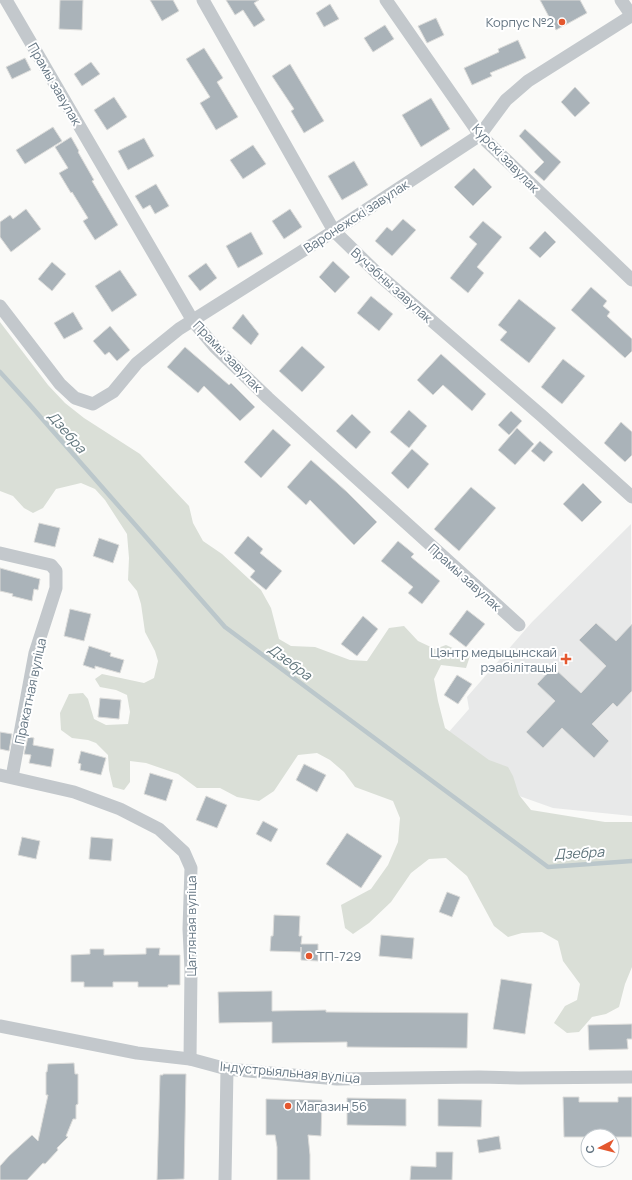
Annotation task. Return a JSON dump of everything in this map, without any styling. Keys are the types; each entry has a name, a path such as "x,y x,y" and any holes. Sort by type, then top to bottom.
{"street":[{"name":"Прамы завулак","path":"6,0 193,321 215,347 268,398 519,625"},
{"name":"Вучэбны завулак","path":"203,0 334,231 379,275 536,411 632,498"},
{"name":"Курскі завулак","path":"386,0 480,135 632,280"},
{"path":"621,0 631,16"},
{"name":"Варонежскі завулак","path":"0,306 60,384 75,398 93,404 113,392 137,363 179,329 334,231 480,135 506,100 528,81 631,16"},
{"name":"Пракатная вуліца","path":"0,553 51,565 56,571 56,588 35,653 6,776"},
{"name":"Цагляная вуліца","path":"6,776 74,792 120,809 160,829 184,852 191,868 189,929 191,970 190,1059"},
{"name":"Індустрыяльная вуліца","path":"0,1026 137,1052 190,1059 227,1069 337,1079 479,1076 518,1078 632,1077"},
{"path":"225,1180 227,1069"}],"shaded area":[{"path":"0,322 48,385 65,403 84,418 140,454 189,506 193,523 203,541 222,554 261,590 271,608 279,639 291,646 315,647 350,660 367,661 389,628 404,626 418,641 435,649 446,645 470,656 466,668 441,665 434,679 445,728 489,760 508,767 513,776 519,795 531,810 605,822 632,822 632,967 625,984 619,1007 606,1014 592,1017 579,1032 567,1033 554,1023 565,1006 577,1000 580,984 563,961 558,941 542,932 522,933 508,937 494,926 467,876 446,858 429,859 411,873 391,902 369,923 353,934 345,928 341,905 371,889 388,865 398,842 400,818 393,801 355,787 344,772 330,760 317,753 298,755 274,791 259,801 237,797 220,788 197,788 178,774 146,763 130,761 130,782 124,790 113,787 109,770 108,755 96,743 88,740 72,738 61,730 60,713 69,694 83,693 88,699 94,719 106,725 128,724 130,712 127,695 116,690 100,687 95,679 102,674 144,683 154,678 158,661 155,651 145,632 141,604 137,591 128,580 129,558 127,534 105,500 95,489 81,483 56,489 43,508 33,513 24,508 13,496 0,491"},
{"name":"Цэнтр медыцынскай рэабілітацыі","path":"631,524 632,816 553,808 486,784 440,742 469,709 467,697 532,622"}],"building":[{"path":"60,0 83,0 82,30 59,29"},
{"path":"150,0 173,0 179,11 162,21"},
{"path":"226,0 259,0 254,3 265,20 254,27 243,10 235,15"},
{"name":"Корпус №2","path":"540,0 580,0 587,13 556,30"},
{"path":"330,4 339,19 324,27 316,13"},
{"path":"436,18 444,35 427,43 418,26"},
{"path":"385,25 394,39 373,52 364,38"},
{"path":"518,40 526,58 490,73 492,76 472,85 464,68 499,52 498,49"},
{"path":"204,48 223,78 217,82 238,117 216,130 200,103 210,97 186,59"},
{"path":"25,58 31,70 12,79 6,67"},
{"path":"91,62 100,74 82,86 74,74"},
{"path":"290,64 324,121 304,133 291,111 294,109 272,76"},
{"path":"575,87 590,103 575,117 561,102"},
{"path":"114,97 127,117 107,130 94,110"},
{"path":"431,98 450,129 421,147 402,115"},
{"path":"53,127 62,141 25,164 16,150"},
{"path":"525,129 561,162 544,181 534,172 544,162 519,136"},
{"path":"71,137 94,180 92,181 118,225 95,240 83,221 88,218 59,173 68,168 55,147"},
{"path":"144,138 154,156 128,170 118,151"},
{"path":"253,145 266,164 243,179 230,160"},
{"path":"354,161 368,185 342,200 328,176"},
{"path":"474,168 492,187 473,206 454,187"},
{"path":"156,184 169,206 155,214 150,205 143,209 135,196"},
{"path":"26,209 41,229 11,252 0,237 0,222 10,215 13,219"},
{"path":"290,209 302,227 284,239 272,221"},
{"path":"403,219 416,230 392,256 375,241 387,227 392,231"},
{"path":"483,221 502,237 477,267 484,273 468,293 450,278 477,244 469,237"},
{"path":"545,231 556,242 540,258 529,248"},
{"path":"251,232 263,254 238,268 226,246"},
{"path":"333,261 350,277 335,293 319,277"},
{"path":"52,262 66,274 52,291 38,279"},
{"path":"206,263 217,278 200,291 188,276"},
{"path":"120,270 137,295 112,312 95,286"},
{"path":"591,287 607,301 603,306 610,312 607,316 632,339 632,351 625,358 571,310"},
{"path":"371,296 393,314 379,331 357,313"},
{"path":"519,299 556,328 529,363 500,340 507,332 498,325"},
{"path":"73,312 83,329 64,339 54,323"},
{"path":"243,314 259,334 251,345 232,328"},
{"path":"110,326 130,350 117,361 109,352 105,355 93,341"},
{"path":"302,346 325,367 302,392 279,371"},
{"path":"185,347 229,385 231,383 255,407 240,421 204,386 198,393 167,367"},
{"path":"441,354 486,394 472,411 443,385 433,395 417,380"},
{"path":"563,359 585,376 562,404 541,387"},
{"path":"409,410 427,426 409,448 390,432"},
{"path":"511,411 522,421 509,435 498,425"},
{"path":"352,414 371,432 356,449 336,431"},
{"path":"621,422 632,432 632,455 625,462 604,443"},
{"path":"517,428 534,444 515,465 498,450"},
{"path":"273,429 291,445 261,478 244,462"},
{"path":"540,441 553,452 544,462 531,451"},
{"path":"412,449 429,464 408,489 391,473"},
{"path":"311,460 347,492 377,522 354,545 310,500 306,505 287,487"},
{"path":"583,483 602,502 582,522 563,504"},
{"path":"471,487 496,508 459,551 434,529"},
{"path":"39,523 60,528 55,547 34,542"},
{"path":"248,536 263,549 260,553 282,571 266,590 250,577 255,571 234,553"},
{"path":"99,538 119,545 113,563 93,556"},
{"path":"398,541 414,554 411,557 440,581 422,604 408,593 413,587 381,561"},
{"path":"0,568 40,579 38,590 34,589 32,601 0,591"},
{"path":"70,609 91,614 84,641 64,636"},
{"path":"467,610 485,624 466,647 449,634"},
{"path":"363,616 378,629 357,656 341,644"},
{"path":"596,623 616,641 632,624 632,691 617,707 613,703 592,724 609,741 594,758 562,728 543,748 526,732 555,701 537,684 553,667 581,693 606,666 579,640"},
{"path":"89,646 111,653 110,656 124,660 120,673 95,666 95,669 83,665"},
{"path":"457,675 472,684 458,704 444,695"},
{"path":"100,698 121,700 119,719 98,717"},
{"path":"0,732 12,734 9,751 0,749"},
{"path":"28,737 34,738 33,745 54,749 51,767 29,763 31,755 24,754"},
{"path":"81,751 106,758 101,775 80,770 81,764 78,763"},
{"path":"304,764 326,775 317,792 296,780"},
{"path":"150,773 173,780 166,801 144,794"},
{"path":"206,796 227,805 217,828 196,820"},
{"path":"263,821 278,829 271,842 256,834"},
{"path":"347,833 382,856 361,888 326,864"},
{"path":"22,837 40,841 36,859 18,855"},
{"path":"91,837 113,839 111,861 89,859"},
{"path":"447,892 460,897 452,917 439,912"},
{"path":"274,915 300,916 299,936 302,936 301,944 318,944 318,961 301,960 301,952 270,951 271,936 273,936"},
{"path":"381,935 414,938 412,959 379,956"},
{"path":"146,948 160,948 159,955 180,955 180,985 168,985 168,987 138,987 138,982 113,982 113,987 84,987 84,982 71,982 71,955 90,954 90,949 104,949 104,955 146,954"},
{"path":"501,979 532,984 525,1034 493,1029"},
{"path":"272,991 272,1011 326,1010 326,1012 468,1013 467,1048 347,1047 347,1042 272,1043 272,1022 219,1023 218,992"},
{"path":"632,1024 632,1039 627,1039 628,1049 589,1050 588,1025"},
{"path":"74,1063 75,1074 78,1074 78,1104 76,1105 76,1119 73,1119 66,1136 68,1137 57,1148 58,1150 45,1164 43,1163 27,1180 0,1180 0,1166 9,1156 32,1135 38,1141 48,1095 46,1095 46,1072 48,1064"},
{"path":"186,1074 184,1179 157,1180 160,1075"},
{"path":"563,1097 579,1097 579,1102 618,1102 618,1097 632,1097 632,1137 620,1137 620,1128 580,1128 580,1137 564,1137"},
{"path":"347,1098 406,1099 406,1126 347,1125"},
{"path":"266,1099 322,1100 321,1136 308,1135 310,1180 277,1180 277,1147 275,1135 266,1135"},
{"path":"438,1099 482,1100 481,1127 438,1126"},
{"path":"499,1136 501,1149 479,1153 477,1140"},
{"path":"436,1152 453,1152 452,1180 410,1180 411,1166 436,1167"}],"waterway":[{"name":"Дзебра","path":"0,372 225,627 548,867 632,861"}],"place":[{"name":"Корпус №2","path":"562,22"},
{"name":"Цэнтр медыцынскай рэабілітацыі","path":"566,659"},
{"name":"ТП-729","path":"309,956"},
{"name":"Магазин 56","path":"288,1106"}]}
